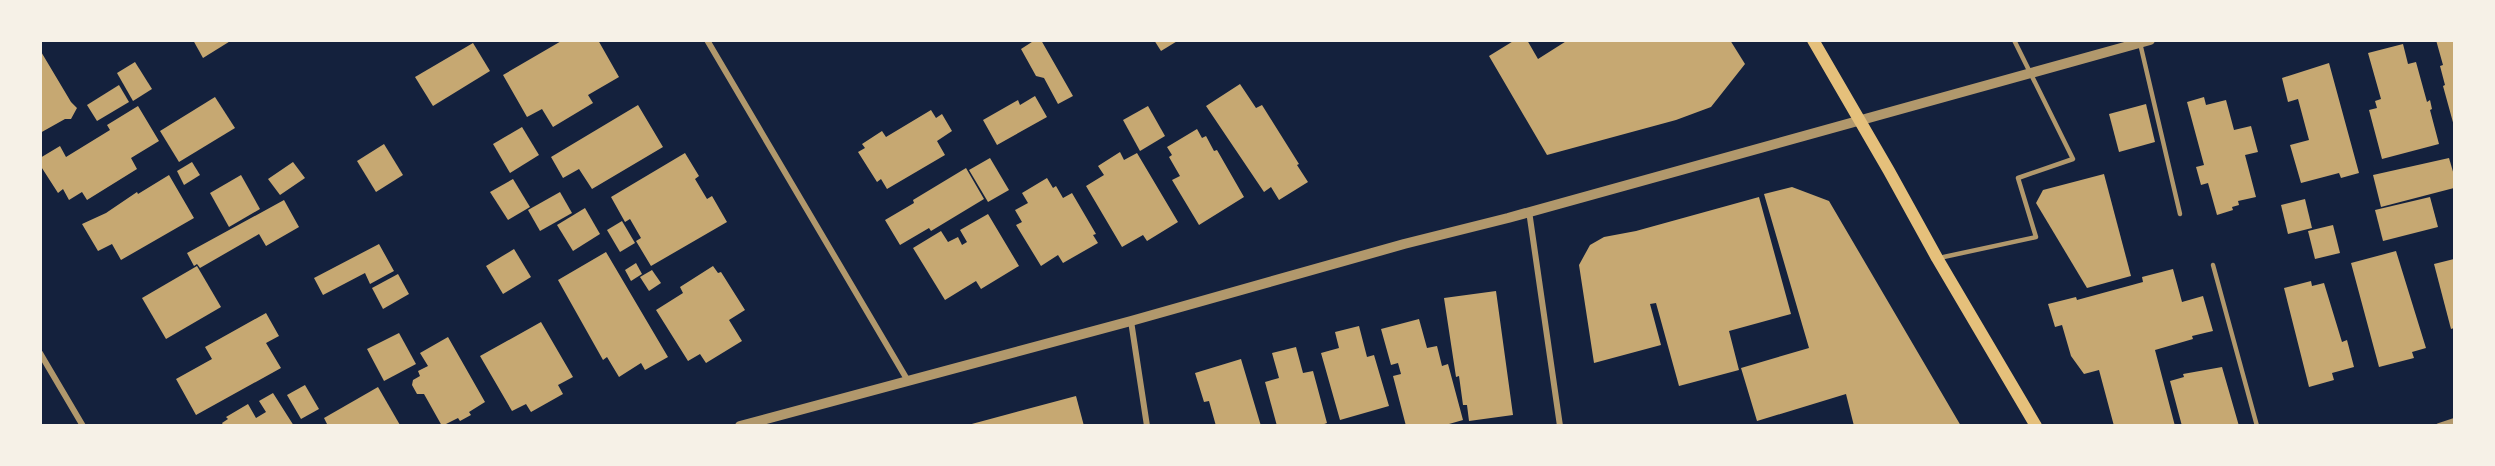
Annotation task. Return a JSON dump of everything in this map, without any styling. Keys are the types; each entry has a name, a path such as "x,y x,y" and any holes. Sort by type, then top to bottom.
{"main road":[{"path":"1813,40 1936,258 2036,426"}],"street":[{"path":"706,40 908,381"},
{"path":"740,426 2145,42"},
{"path":"1529,211 1560,426"},
{"path":"1131,321 1147,426"},
{"path":"40,353 83,426"},
{"path":"2439,426 2454,421"}],"lane":[{"path":"1936,258 2036,237 2018,178 2073,159 2032,73 2013,40"},
{"path":"2145,42 2180,214"},
{"path":"2213,265 2257,426"}],"building":[{"path":"193,40 232,40 203,58"},
{"path":"563,40 598,40 619,77 588,95 593,103 553,127 542,109 527,117 503,75"},
{"path":"1035,40 1041,40 1073,96 1058,104 1044,78 1036,76 1021,49"},
{"path":"1154,40 1179,40 1161,51"},
{"path":"1515,40 1527,40 1538,59 1568,40 1730,40 1745,64 1711,107 1676,120 1547,155 1489,56"},
{"path":"2436,40 2454,40 2454,126 2443,86 2445,85 2440,66 2443,65"},
{"path":"473,43 490,71 433,106 415,77"},
{"path":"2403,44 2408,64 2416,62 2427,102 2430,100 2432,109 2430,110 2439,144 2382,159 2369,110 2377,108 2375,101 2381,99 2368,53"},
{"path":"40,50 71,102 77,108 71,119 65,119 40,133"},
{"path":"135,62 152,89 133,101 117,73"},
{"path":"2329,63 2359,173 2341,178 2339,173 2301,183 2290,145 2309,140 2298,99 2288,102 2282,78"},
{"path":"1240,84 1256,108 1262,105 1308,182 1279,200 1271,187 1264,192 1206,106"},
{"path":"119,85 129,102 97,121 87,105"},
{"path":"1035,96 1047,117 997,145 983,120 1018,100 1020,105"},
{"path":"215,97 235,128 179,162 160,131"},
{"path":"2204,97 2206,105 2226,100 2234,130 2251,126 2258,152 2245,155 2256,197 2238,201 2239,205 2232,207 2233,210 2217,215 2208,183 2201,185 2196,167 2204,165 2187,102"},
{"path":"2146,104 2155,142 2119,152 2109,114"},
{"path":"638,105 663,147 592,189 579,169 563,178 551,157"},
{"path":"138,106 159,141 131,158 137,169 87,200 82,192 69,200 63,189 58,193 40,165 40,158 60,146 66,157 110,130 107,125"},
{"path":"1148,106 1165,136 1140,151 1123,120"},
{"path":"931,110 936,118 942,114 952,131 937,141 945,155 887,189 881,179 877,182 858,152 865,148 862,144 882,131 886,137"},
{"path":"522,127 539,155 510,173 493,144"},
{"path":"1197,129 1202,138 1206,136 1214,151 1217,150 1244,197 1199,225 1172,180 1180,176 1169,157 1172,155 1167,147"},
{"path":"384,144 403,175 376,192 357,161"},
{"path":"1120,152 1124,160 1137,153 1178,222 1147,241 1143,235 1122,247 1086,186 1104,175 1098,166"},
{"path":"685,153 699,176 695,179 707,199 712,196 727,222 651,266 636,241 641,238 630,219 625,222 611,197"},
{"path":"990,158 1009,190 988,202 969,170"},
{"path":"2449,158 2454,175 2454,188 2381,207 2373,175"},
{"path":"192,162 200,175 184,185 177,171"},
{"path":"293,162 305,178 280,195 268,179"},
{"path":"966,168 984,199 931,231 929,228 900,245 885,220"},
{"path":"2104,174 2131,276 2087,288 2036,203 2043,190"},
{"path":"169,175 194,218 121,260 112,244 98,251 82,224 106,213 137,192 138,194"},
{"path":"241,175 260,209 229,227 210,193"},
{"path":"1047,178 1053,188 1056,186 1063,198 1072,193 1096,234 1093,235 1098,243 1063,263 1058,255 1041,266 1016,225 1022,222 1015,210 1028,203 1022,193"},
{"path":"513,179 530,207 508,220 490,192"},
{"path":"1792,187 1829,201 1961,426 1854,426 1846,394 1757,421 1741,368 1809,348 1764,194"},
{"path":"560,192 572,213 540,231 528,210"},
{"path":"1759,197 1791,314 1729,331 1739,370 1679,386 1656,303 1650,304 1661,345 1594,363 1579,265 1590,245 1604,237 1636,231"},
{"path":"2430,197 2438,227 2383,241 2375,210"},
{"path":"2305,199 2312,228 2288,234 2281,205"},
{"path":"284,200 299,227 266,246 259,234 200,268 197,264 194,266 187,253"},
{"path":"585,208 600,234 573,251 557,225"},
{"path":"988,214 1019,266 981,289 976,281 945,300 913,248 941,231 948,242 958,237 962,245 967,242 960,230"},
{"path":"622,221 635,243 620,252 607,230"},
{"path":"2333,225 2340,253 2315,259 2308,231"},
{"path":"379,244 394,271 370,284 365,273 323,295 314,278"},
{"path":"514,249 531,277 503,294 486,266"},
{"path":"2396,251 2426,348 2412,352 2414,358 2379,367 2351,263"},
{"path":"606,252 668,357 645,370 641,363 619,377 607,357 603,360 558,280"},
{"path":"2454,259 2454,328 2451,329 2434,264"},
{"path":"636,263 642,274 631,281 625,270"},
{"path":"197,266 221,307 166,339 142,298"},
{"path":"713,266 718,273 721,272 745,310 729,320 742,341 706,363 700,354 688,361 656,310 683,293 680,287"},
{"path":"2173,269 2182,302 2203,296 2213,331 2155,350 2175,426 2114,426 2099,370 2084,374 2071,356 2062,325 2055,327 2048,304 2076,297 2077,300 2143,282 2142,277"},
{"path":"652,270 661,283 649,291 640,277"},
{"path":"398,274 409,294 383,309 372,288"},
{"path":"2311,281 2312,286 2324,283 2342,342 2347,340 2354,367 2332,373 2334,380 2309,387 2284,288"},
{"path":"1496,291 1513,415 1469,421 1467,405 1463,405 1459,376 1456,377 1444,298"},
{"path":"266,313 279,336 266,343 281,368 196,415 176,379 212,359 205,347"},
{"path":"1419,319 1427,348 1437,346 1442,366 1448,364 1463,420 1442,426 1406,426 1393,376 1401,374 1398,363 1391,365 1381,329"},
{"path":"541,322 573,377 558,385 563,394 531,412 526,404 512,411 480,356"},
{"path":"1359,326 1367,357 1374,355 1389,406 1340,420 1321,353 1339,348 1335,332"},
{"path":"399,333 416,364 384,381 367,349"},
{"path":"448,337 485,402 469,412 471,415 460,421 458,418 442,426 424,394 417,394 412,385 413,380 420,376 418,371 428,366 420,353"},
{"path":"1296,347 1303,373 1313,371 1327,423 1319,426 1277,426 1265,382 1279,378 1272,353"},
{"path":"1241,359 1261,426 1216,426 1209,401 1204,402 1195,373"},
{"path":"2222,367 2239,426 2182,426 2170,381 2184,377 2183,374"},
{"path":"305,385 319,409 301,419 287,395"},
{"path":"378,387 400,425 328,426 324,418"},
{"path":"273,393 294,426 224,426 222,423 228,419 226,417 248,404 256,418 266,412 259,401"},
{"path":"1076,396 1084,426 968,425"}]}
